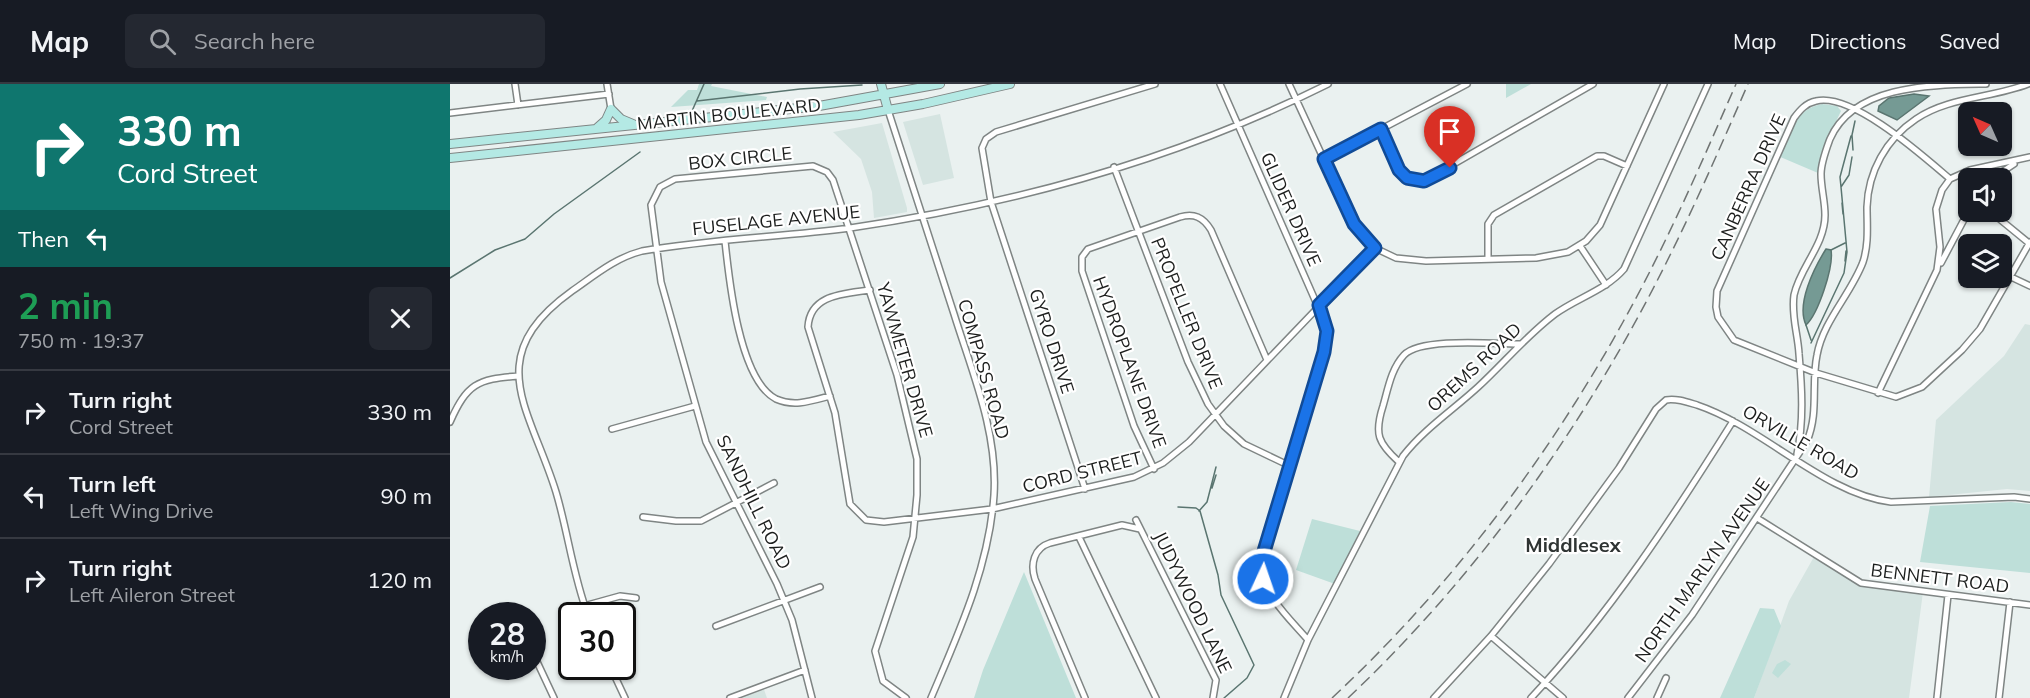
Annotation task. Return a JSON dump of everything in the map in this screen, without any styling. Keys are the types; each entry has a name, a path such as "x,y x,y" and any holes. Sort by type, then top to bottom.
{"main road":[{"name":"COMPASS ROAD","path":"881,84 888,110"},
{"name":"MARTIN BOULEVARD","path":"450,144 819,106 940,84"},
{"name":"MARTIN BOULEVARD","path":"450,158 786,124 888,110 1010,84"},
{"path":"596,129 606,120 611,109 621,119 636,125"}],"street":[{"path":"515,84 518,105"},
{"path":"607,84 611,109"},
{"name":"GYRO DRIVE","path":"1085,489 991,202 982,158 983,144 992,134 1155,84"},
{"name":"GLIDER DRIVE","path":"1220,84 1326,325 1326,343 1261,568 1263,579 1272,595 1308,640"},
{"path":"1289,84 1354,224 1375,248 1396,258 1413,260 1550,257 1580,246 1600,225 1664,84"},
{"name":"FUSELAGE AVENUE","path":"583,602 556,491 523,401 518,376 523,346 545,313 612,262 655,248 849,228 991,202 1113,167 1237,124 1328,84"},
{"path":"1324,159 1467,84"},
{"path":"1381,129 1403,174 1412,181 1424,181 1593,84"},
{"name":"OREMS ROAD","path":"1284,698 1308,640 1399,462 1424,432 1469,395 1556,313 1606,285 1620,274 1632,255 1708,84"},
{"path":"1850,108 1879,92 1899,88 1986,84 1988,96"},
{"name":"NORTH MARLYN AVENUE","path":"1628,698 1692,615 1807,441 1814,410 1820,342 1863,261 1867,245 1867,204 1873,173 1883,152 1896,135 1917,118 1940,108 2028,84"},
{"path":"450,112 609,94"},
{"name":"CANBERRA DRIVE","path":"1950,179 1896,135 1850,108 1835,101 1816,101 1804,106 1794,118 1717,291 1718,317 1734,340 1816,373 1896,397 1922,387 1962,350 1980,329 2004,288"},
{"name":"NORTH MARLYN AVENUE","path":"1796,457 1802,425 1802,402 1800,366 1793,317 1794,295 1801,274 1823,230 1825,215 1821,173 1826,150 1834,129 1850,108"},
{"name":"COMPASS ROAD","path":"888,110 985,411 994,468 990,534 980,576 932,698"},
{"path":"1488,259 1488,224 1494,215 1598,156 1602,155 1627,166"},
{"path":"1983,168 2030,157"},
{"path":"2007,168 2018,161"},
{"name":"BOX CIRCLE","path":"655,248 651,201 660,187 675,179 817,166 834,180 849,228"},
{"name":"PROPELLER DRIVE","path":"1113,167 1188,362 1214,414 1244,444 1290,466"},
{"path":"1937,270 1938,199 1950,179 1958,176"},
{"name":"HYDROPLANE DRIVE","path":"1154,469 1134,426 1081,267 1082,257 1091,246 1187,215 1205,221 1267,360"},
{"path":"1878,393 1937,270 1963,222"},
{"path":"2004,222 2030,243"},
{"name":"YAWMETER DRIVE","path":"849,228 910,423 918,471 915,519 909,554 874,651 883,681 896,693 906,698"},
{"path":"1939,236 1953,241"},
{"path":"725,241 735,307 756,380 769,394 783,401 806,403 830,396 809,334 810,315 827,298 870,290"},
{"name":"CANBERRA DRIVE","path":"2012,275 2030,243"},
{"path":"1580,246 1606,285"},
{"name":"SANDHILL ROAD","path":"655,248 661,282 706,442 784,601 812,698"},
{"name":"CORD STREET","path":"830,396 842,443 849,500 854,511 872,522 992,509 1134,477 1154,469 1174,456 1375,248"},
{"path":"2012,277 2030,286"},
{"path":"1399,462 1380,442 1377,423 1394,369 1403,356 1413,349 1429,345 1521,344"},
{"path":"450,422 462,397 478,382 492,378 518,376"},
{"name":"ORVILLE ROAD","path":"1491,636 1563,546 1656,409 1666,400 1692,404 1733,420 1840,485 1883,501 2030,499"},
{"path":"612,429 695,406"},
{"path":"1531,698 1668,524 1733,420"},
{"path":"643,517 695,522 736,504 774,483"},
{"name":"BENNETT ROAD","path":"1757,518 1861,583 2030,605"},
{"name":"JUDYWOOD LANE","path":"1136,520 1216,680 1213,698"},
{"path":"1085,698 1033,573 1034,560 1041,547 1122,525 1140,529"},
{"path":"1079,537 1156,698"},
{"path":"716,626 820,587"},
{"path":"1937,698 1948,595"},
{"path":"598,602 620,596 636,598"},
{"path":"1999,698 2010,602"},
{"path":"1434,698 1491,636 1563,698"},
{"path":"730,698 805,670"},
{"path":"1657,698 1666,678"},
{"path":"546,680 554,698"},
{"path":"617,680 625,698"}],"shaded area":[{"path":"699,84 712,84 711,86 767,97 766,100 671,107 688,90 697,90"},
{"path":"1506,84 1531,84 1506,98"},
{"path":"1914,94 1929,96 1897,120 1878,111 1879,106 1889,98"},
{"path":"1822,104 1837,106 1841,111 1822,151 1818,173 1778,156 1799,117 1805,111"},
{"path":"940,114 954,178 923,185 903,122"},
{"path":"882,123 907,212 874,218 872,192 861,159 833,132"},
{"path":"1826,249 1831,250 1828,278 1820,301 1806,325 1803,316 1805,297 1816,266"},
{"path":"2025,324 2030,325 2030,491 2007,489 1929,497 1936,420 2004,356"},
{"path":"2011,502 2030,504 2030,573 1920,562 1930,506"},
{"path":"1312,519 1360,531 1335,584 1296,570"},
{"path":"1815,555 1868,585 1923,592 1909,698 1754,698 1789,601"},
{"path":"1024,572 1076,698 974,698 983,670"},
{"path":"1760,608 1774,609 1781,626 1754,698 1720,698"},
{"path":"1785,660 1791,664 1778,678 1772,673 1777,664"},
{"path":"762,684 767,698 731,698"}],"waterway":[{"path":"692,111 704,84"},
{"path":"697,101 800,89 862,85"},
{"path":"1853,150 1852,135 1855,121"},
{"path":"1841,187 1840,177 1851,136"},
{"path":"450,278 495,250 525,239 554,214 640,152"},
{"path":"1811,343 1844,273 1847,252 1841,187 1849,175 1852,157"},
{"path":"1842,203 1843,214"},
{"path":"1831,250 1845,243"},
{"path":"1845,261 1846,251"},
{"path":"1806,325 1811,340"},
{"path":"1199,511 1207,502 1216,467"},
{"path":"1212,488 1216,475"},
{"path":"1178,507 1196,508 1200,511 1218,575 1221,595 1254,665 1247,678 1224,698"}],"railway":[{"path":"1332,698 1416,613 1455,568 1528,473 1562,424 1623,322 1654,264 1736,84"},
{"path":"1348,698 1438,604 1520,503 1558,449 1593,394 1657,281 1693,208 1748,84"}],"district":[{"name":"Middlesex","path":"1573,544"}],"route":[{"path":"1263,579 1262,558 1324,352 1327,331 1319,305 1375,248 1354,224 1324,159 1381,129 1399,170 1412,181 1424,181 1450,168"}]}
